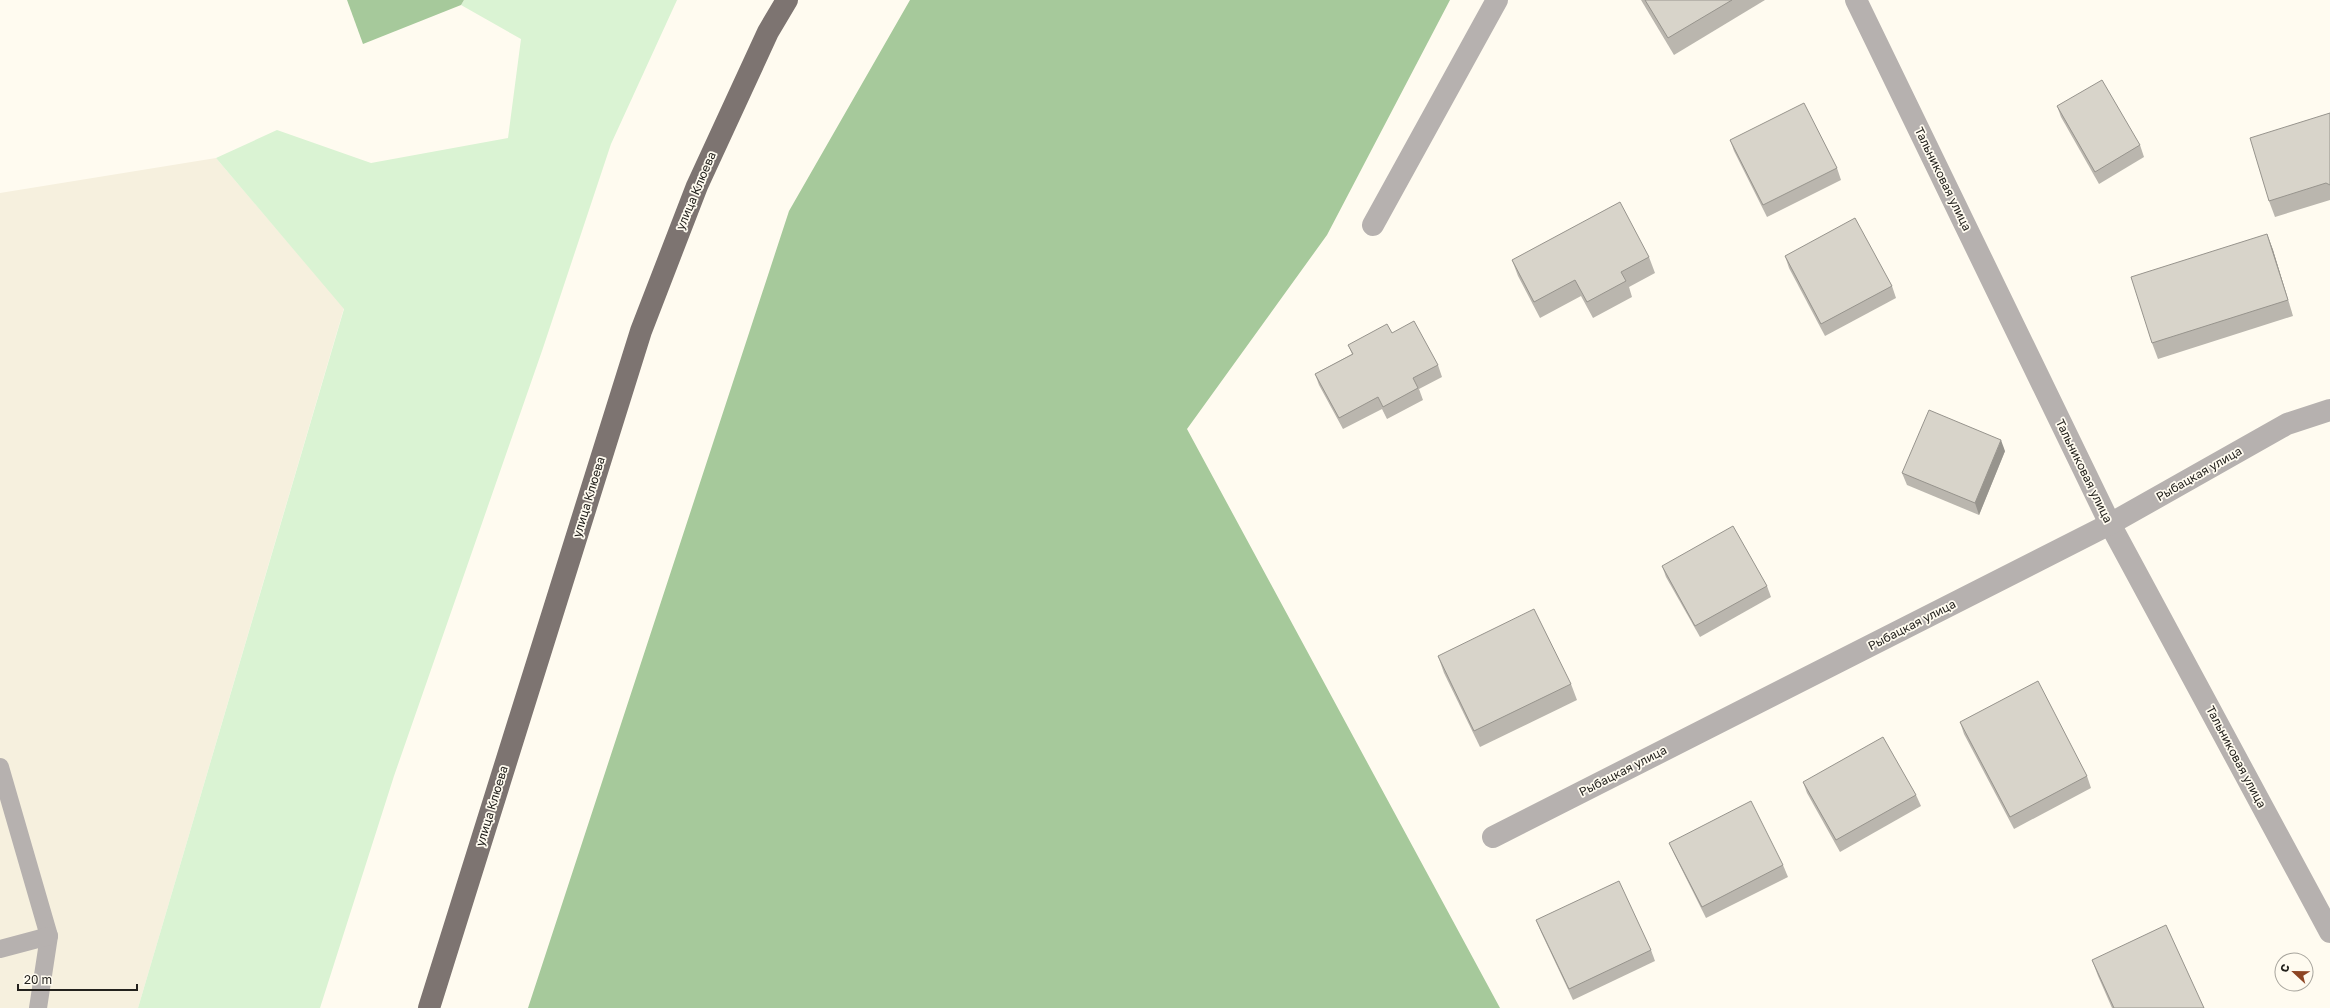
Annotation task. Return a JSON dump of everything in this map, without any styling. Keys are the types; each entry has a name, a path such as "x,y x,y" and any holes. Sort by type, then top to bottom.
{"main road":[{"name":"улица Клюева","path":"429,1008 640,331 697,186 768,32 787,0"}],"street":[{"path":"1373,225 1497,0"},
{"name":"Тальниковая улица","path":"1856,0 2110,524 2330,932"},
{"name":"Рыбацкая улица","path":"1493,837 2110,524 2287,424 2330,410"}],"lane":[{"path":"0,767 49,936 38,1008"},
{"path":"0,949 49,936"}],"shaded area":[{"path":"216,158 344,308 138,1008 0,1008 0,193"}],"green space":[{"path":"347,0 464,0 461,5 363,44"},
{"path":"464,0 677,0 611,144 543,348 394,776 320,1008 138,1008 344,309 216,158 277,130 371,163 508,138 521,39 461,5"},
{"path":"910,0 1450,0 1327,235 1187,429 1500,1008 528,1008 789,211"}],"building":[{"path":"1645,0 1732,0 1668,38"},
{"path":"2102,80 2140,145 2095,172 2057,106"},
{"path":"1804,103 1837,168 1763,205 1730,140"},
{"path":"2330,113 2330,185 2326,183 2269,201 2250,138"},
{"path":"1620,202 1649,257 1621,272 1626,281 1587,302 1575,280 1534,302 1512,260"},
{"path":"1855,218 1892,286 1821,324 1785,256"},
{"path":"2267,234 2288,300 2152,343 2131,277"},
{"path":"1414,321 1438,365 1413,378 1418,388 1383,407 1378,397 1339,418 1315,374 1353,354 1348,345 1387,324 1392,333"},
{"path":"1929,410 2001,440 1975,503 1902,473"},
{"path":"1733,526 1767,586 1695,626 1662,566"},
{"path":"1534,609 1571,684 1474,731 1438,656"},
{"path":"2038,681 2087,776 2010,817 1960,722"},
{"path":"1883,737 1916,795 1836,840 1803,782"},
{"path":"1751,801 1783,865 1702,907 1669,843"},
{"path":"1619,881 1651,950 1569,989 1536,920"},
{"path":"2166,925 2204,1008 2114,1008 2092,960"}]}
